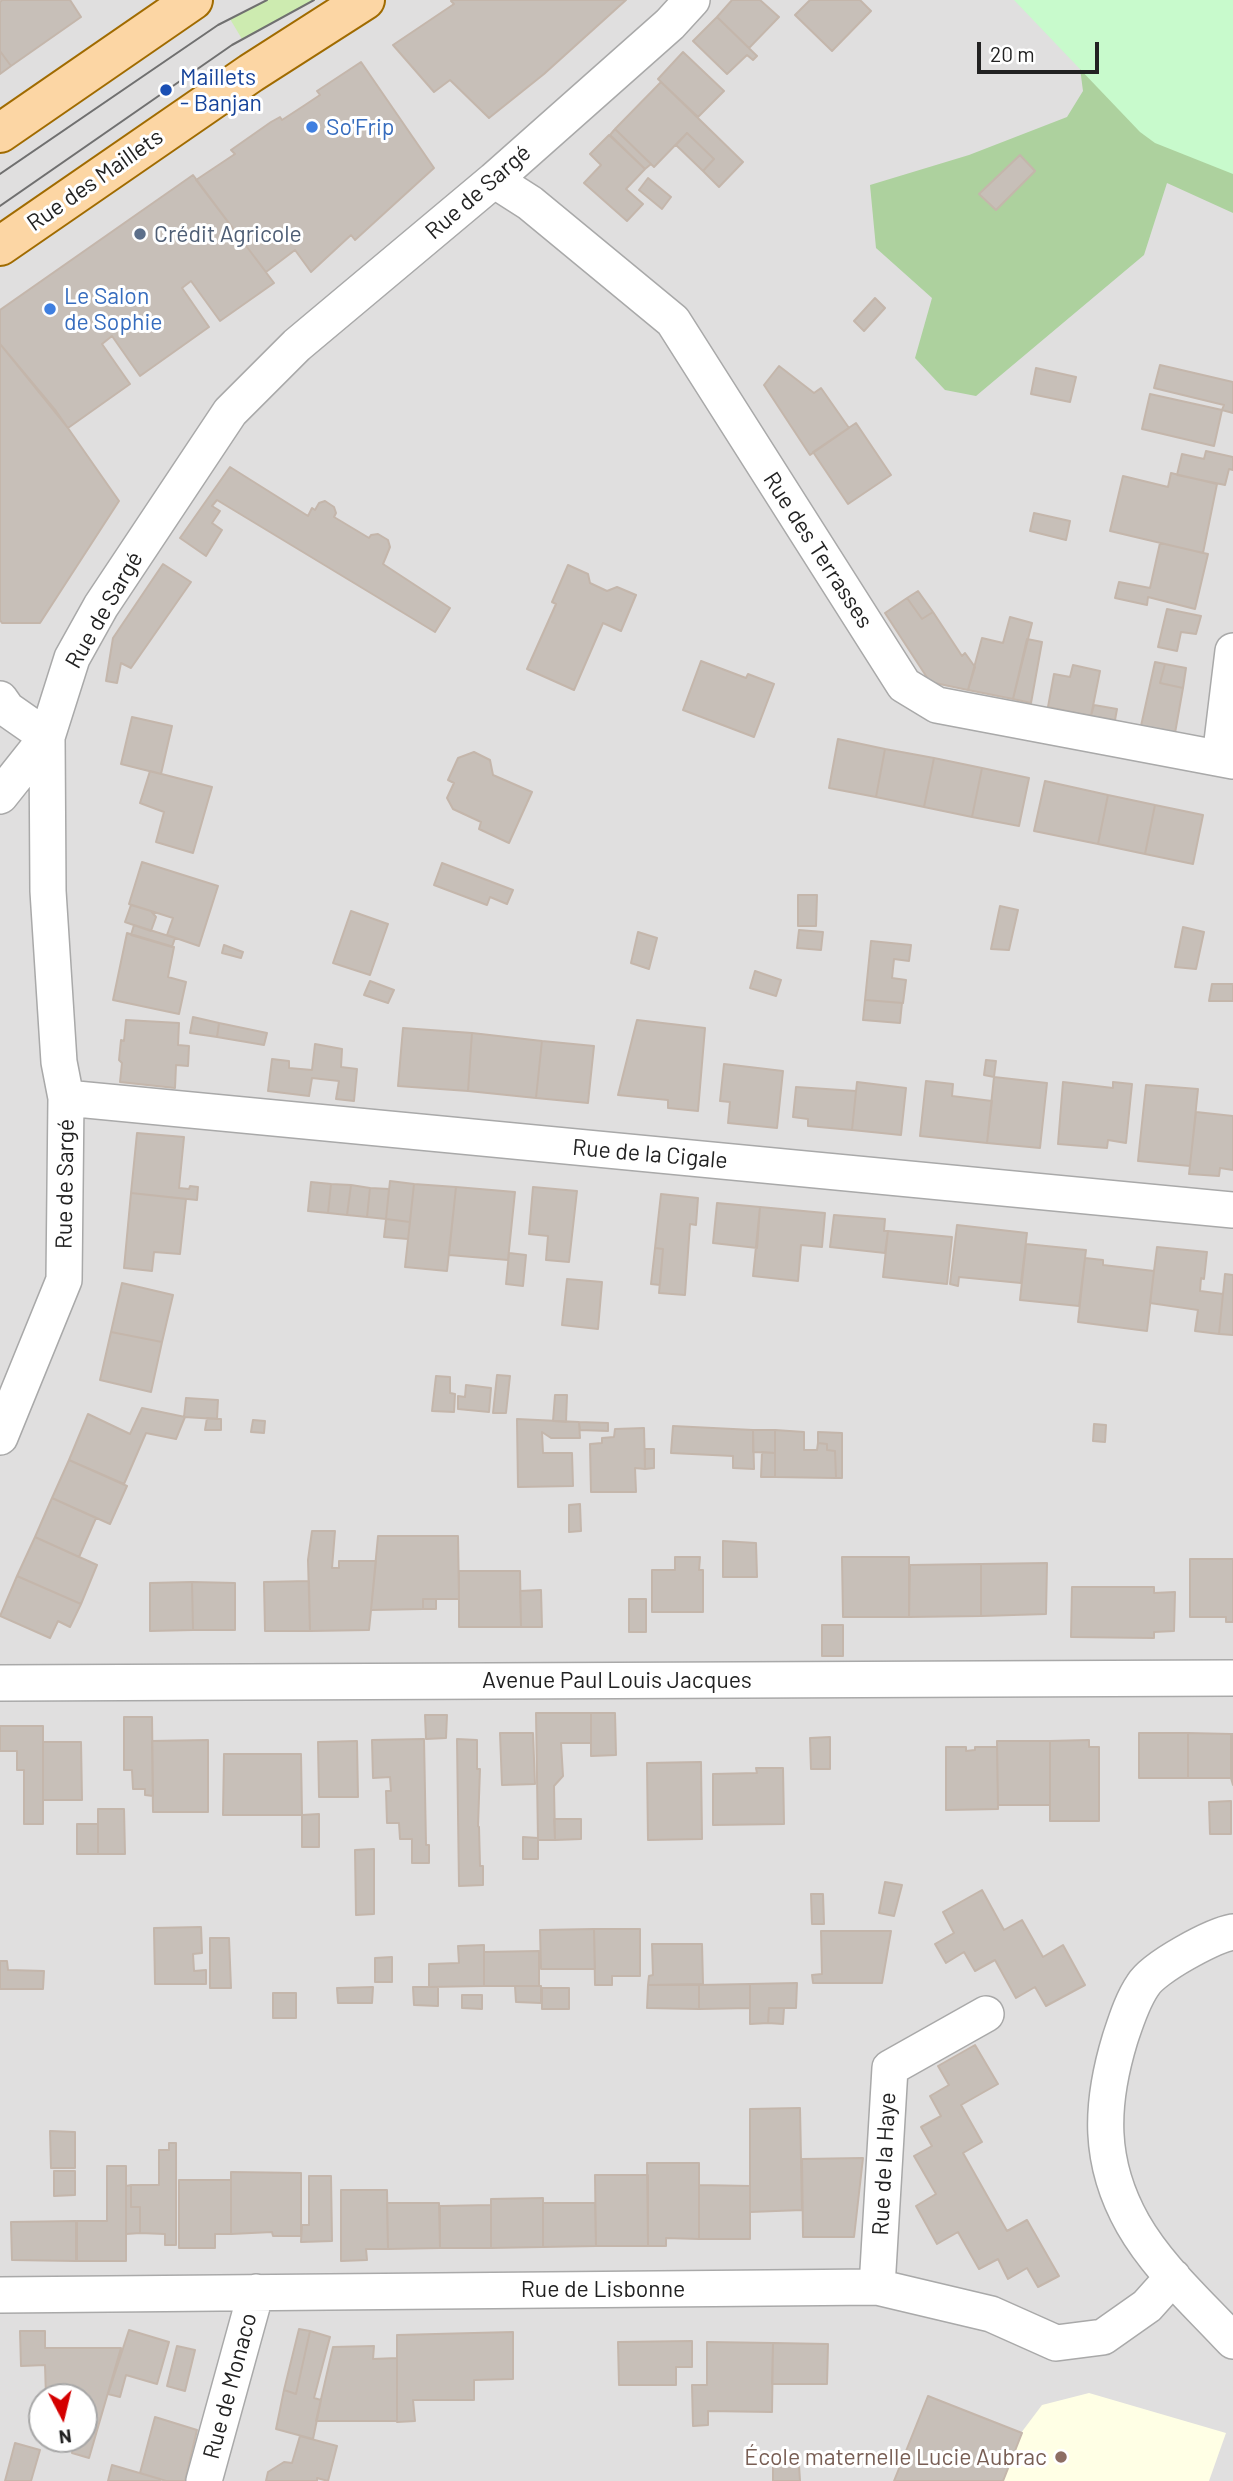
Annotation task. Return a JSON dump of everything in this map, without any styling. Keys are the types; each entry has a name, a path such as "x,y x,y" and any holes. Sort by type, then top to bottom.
{"main road":[{"path":"0,133 193,0"},
{"name":"Rue des Maillets","path":"0,246 251,73 365,0"}],"street":[{"name":"Rue de Sargé","path":"0,1437 64,1280 66,1098 60,1062 49,904 47,737 72,658 101,606 230,412 297,345 494,180 670,24 692,0"},
{"name":"Rue des Terrasses","path":"494,180 530,202 673,321 904,685 937,705 1226,760"},
{"path":"1226,760 1233,652"},
{"path":"0,699 7,709 47,737 0,796"},
{"name":"Rue de la Cigale","path":"66,1098 1233,1210"},
{"name":"Avenue Paul Louis Jacques","path":"0,1683 1233,1678"},
{"path":"1233,1932 1185,1952 1144,1983 1125,2022 1107,2087 1104,2123 1113,2175 1133,2224 1173,2277 1233,2341"},
{"name":"Rue de la Haye","path":"867,2287 890,2068 986,2014"},
{"name":"Rue de Lisbonne","path":"0,2295 867,2287 991,2314 1056,2343 1103,2337 1147,2306 1173,2277"},
{"name":"Rue de Monaco","path":"204,2481 256,2292"}],"shaded area":[{"path":"0,0 1233,0 1233,2481 0,2481"},
{"name":"École maternelle Lucie Aubrac","path":"1089,2393 1226,2433 1209,2481 894,2481 928,2396 1021,2433 1042,2405"}],"green space":[{"path":"267,0 314,0 242,39 230,19"},
{"path":"1014,0 1233,0 1233,174 1155,143 1140,132"},
{"path":"1071,0 1233,0 1233,213 1167,183 1144,255 976,396 945,390 915,358 932,298 876,248 870,185 969,155 1067,117 1083,91"}],"building":[{"path":"2,0 70,0 81,17 11,66 0,51"},
{"path":"626,0 544,74 489,118 450,80 434,92 393,45 454,4 451,1"},
{"path":"732,0 760,0 779,17 749,48 717,17"},
{"path":"810,0 860,0 871,11 832,51 795,15"},
{"path":"717,17 757,56 753,60 747,55 727,74 693,41"},
{"path":"0,51 11,66 0,74"},
{"path":"683,52 724,91 698,117 658,79"},
{"path":"361,62 434,168 355,240 351,235 311,272 295,250 266,272 196,180 235,154 231,150 271,122 280,117 282,120 320,95 317,91"},
{"path":"661,82 743,162 719,187 703,171 714,159 687,133 654,167 615,129"},
{"path":"615,129 651,164 645,169 610,135"},
{"path":"687,133 714,159 703,171 676,145"},
{"path":"609,135 645,169 626,189 643,204 627,221 584,183 601,165 590,154"},
{"path":"1020,155 1035,171 996,210 979,194"},
{"path":"193,175 274,283 220,321 191,281 182,288 209,327 140,376 112,336 102,344 130,384 68,428 0,344 0,310"},
{"path":"648,178 671,197 662,209 639,190"},
{"path":"875,298 885,308 864,331 854,321"},
{"path":"0,344 56,411 119,501 40,623 2,623 0,620"},
{"path":"1160,365 1233,382 1233,413 1222,410 1224,405 1154,388"},
{"path":"779,366 814,393 821,388 849,428 810,455 764,385"},
{"path":"1036,368 1076,377 1070,402 1031,394"},
{"path":"1150,394 1222,410 1214,446 1142,429"},
{"path":"856,423 891,475 848,504 813,452"},
{"path":"1206,451 1233,457 1233,470 1229,469 1225,485 1177,475 1182,454 1204,459"},
{"path":"230,467 308,516 312,508 315,510 319,503 325,501 334,507 334,517 369,538 378,534 388,540 390,547 383,564 450,608 435,632 217,500 212,506 220,511 212,523 222,530 206,556 180,538"},
{"path":"1171,473 1217,484 1203,553 1110,531 1123,476 1168,487"},
{"path":"1034,513 1070,521 1066,540 1030,531"},
{"path":"1160,543 1208,554 1195,609 1148,597 1147,605 1115,598 1119,582 1150,588"},
{"path":"163,564 191,582 131,668 121,663 117,683 106,681 113,638"},
{"path":"568,565 588,574 590,583 607,591 617,587 636,595 621,631 603,623 574,690 527,669 556,604 552,602"},
{"path":"918,591 933,612 922,619 907,598"},
{"path":"907,598 922,619 933,612 962,656 965,653 975,667 968,690 930,682 885,613"},
{"path":"1167,609 1201,616 1196,634 1181,632 1177,651 1158,647"},
{"path":"1010,617 1032,623 1013,699 968,690 982,638 1003,643"},
{"path":"1027,639 1042,642 1031,703 1013,699"},
{"path":"701,661 746,678 748,674 774,684 754,737 683,710"},
{"path":"1155,662 1165,664 1160,683 1183,688 1175,733 1141,726"},
{"path":"1165,664 1186,668 1183,688 1160,683"},
{"path":"1073,665 1100,671 1091,716 1048,707 1054,674 1070,677"},
{"path":"1094,705 1117,709 1115,720 1091,716"},
{"path":"132,717 172,726 161,774 121,764"},
{"path":"838,739 885,749 876,797 829,788"},
{"path":"885,749 934,758 924,807 876,797"},
{"path":"474,752 490,760 493,775 532,792 509,843 479,829 481,822 453,809 447,798 454,783 448,780 458,758"},
{"path":"934,758 982,768 972,817 924,807"},
{"path":"982,768 1029,778 1019,826 972,817"},
{"path":"150,771 212,787 193,853 156,842 164,812 140,803"},
{"path":"1045,781 1108,795 1098,844 1034,831"},
{"path":"1108,795 1155,805 1145,854 1098,844"},
{"path":"1155,805 1203,815 1193,864 1145,854"},
{"path":"142,862 218,886 199,946 167,935 173,918 129,904"},
{"path":"442,863 513,890 507,904 490,897 487,905 434,885"},
{"path":"798,895 817,895 816,926 798,926"},
{"path":"131,905 151,911 156,917 151,931 125,922"},
{"path":"1000,906 1018,910 1009,950 991,949"},
{"path":"351,911 388,924 370,975 333,963"},
{"path":"134,925 175,938 172,947 131,935"},
{"path":"1183,927 1204,932 1196,969 1175,967"},
{"path":"799,930 823,932 821,950 797,948"},
{"path":"638,932 657,938 649,969 631,963"},
{"path":"127,933 174,947 168,977 186,982 179,1014 113,1000"},
{"path":"871,941 911,945 909,961 894,959 892,978 906,980 903,1003 865,1000"},
{"path":"224,945 243,952 241,958 222,953"},
{"path":"755,971 781,980 776,996 750,988"},
{"path":"370,981 394,990 388,1003 364,995"},
{"path":"1212,984 1233,984 1233,1001 1209,1001"},
{"path":"865,1000 902,1003 900,1023 863,1020"},
{"path":"193,1017 219,1023 217,1037 190,1033"},
{"path":"126,1020 179,1023 178,1045 189,1046 188,1066 176,1065 175,1088 120,1082 122,1063 119,1060"},
{"path":"637,1020 705,1028 698,1111 668,1108 668,1100 618,1095"},
{"path":"219,1023 267,1033 264,1045 217,1037"},
{"path":"403,1028 472,1033 468,1091 398,1086"},
{"path":"472,1033 542,1041 536,1098 468,1091"},
{"path":"542,1041 594,1046 588,1103 536,1098"},
{"path":"315,1044 342,1049 341,1067 357,1069 354,1101 336,1099 339,1081 312,1078 309,1096 268,1091 272,1059 289,1061 289,1068 312,1070"},
{"path":"986,1060 996,1061 994,1077 984,1075"},
{"path":"724,1064 783,1071 777,1128 728,1123 730,1102 720,1101"},
{"path":"994,1077 1047,1083 1040,1148 987,1143"},
{"path":"926,1081 953,1084 952,1096 992,1101 987,1143 920,1136"},
{"path":"857,1082 906,1088 901,1135 852,1130"},
{"path":"1063,1082 1113,1088 1113,1082 1132,1084 1126,1143 1108,1140 1107,1148 1058,1144"},
{"path":"1146,1085 1198,1089 1190,1166 1138,1161"},
{"path":"796,1087 856,1091 852,1130 808,1126 808,1119 793,1117"},
{"path":"1196,1112 1233,1116 1233,1170 1220,1168 1219,1176 1189,1174"},
{"path":"137,1133 184,1137 179,1188 198,1187 197,1200 131,1193"},
{"path":"390,1181 414,1184 410,1222 386,1219"},
{"path":"311,1182 331,1184 328,1213 308,1211"},
{"path":"331,1184 351,1185 347,1215 328,1213"},
{"path":"414,1184 456,1187 447,1271 405,1267"},
{"path":"351,1185 370,1188 367,1217 347,1215"},
{"path":"456,1187 515,1192 508,1260 449,1255"},
{"path":"533,1187 577,1191 569,1262 546,1260 548,1236 529,1234"},
{"path":"370,1188 389,1189 386,1219 367,1217"},
{"path":"131,1193 186,1199 180,1254 154,1252 152,1271 124,1268"},
{"path":"661,1194 698,1198 696,1225 690,1224 685,1295 659,1293 663,1249 655,1248"},
{"path":"717,1203 760,1207 757,1248 713,1243"},
{"path":"760,1207 825,1213 822,1247 801,1245 798,1281 753,1276"},
{"path":"834,1215 885,1219 884,1231 888,1231 885,1253 830,1247"},
{"path":"386,1219 410,1222 408,1239 384,1237"},
{"path":"957,1225 1027,1233 1021,1283 959,1277 958,1286 950,1284"},
{"path":"888,1231 952,1237 947,1284 883,1277"},
{"path":"1026,1244 1086,1250 1079,1306 1020,1300"},
{"path":"1157,1247 1207,1252 1200,1291 1223,1294 1219,1334 1195,1331 1198,1310 1150,1303"},
{"path":"655,1248 663,1249 660,1285 651,1284"},
{"path":"509,1253 526,1255 523,1286 506,1284"},
{"path":"1085,1258 1103,1260 1103,1265 1154,1271 1147,1331 1078,1322"},
{"path":"1225,1274 1233,1275 1233,1335 1219,1334"},
{"path":"567,1279 602,1282 598,1329 562,1325"},
{"path":"122,1283 173,1295 162,1342 111,1332"},
{"path":"111,1332 162,1342 151,1392 100,1380"},
{"path":"497,1375 510,1376 506,1413 493,1413"},
{"path":"436,1376 450,1377 450,1393 455,1394 454,1412 432,1411"},
{"path":"466,1385 491,1388 489,1412 458,1409 458,1396 465,1397"},
{"path":"555,1395 567,1395 566,1422 553,1421"},
{"path":"186,1398 218,1400 217,1419 184,1417"},
{"path":"142,1408 185,1417 176,1439 146,1433 124,1484 69,1460 88,1414 130,1434"},
{"path":"207,1418 221,1419 221,1430 205,1430"},
{"path":"517,1419 579,1422 580,1438 551,1438 542,1432 543,1453 572,1453 573,1486 518,1487"},
{"path":"253,1420 265,1421 264,1433 251,1432"},
{"path":"579,1422 608,1423 608,1431 580,1430"},
{"path":"1094,1424 1106,1425 1105,1442 1093,1441"},
{"path":"673,1426 753,1430 754,1469 733,1468 733,1456 671,1453"},
{"path":"644,1428 645,1469 635,1468 636,1492 591,1492 590,1444 602,1443 602,1438 614,1437 615,1429"},
{"path":"753,1430 775,1430 775,1453 753,1452"},
{"path":"775,1430 804,1432 804,1450 817,1450 818,1443 827,1444 827,1450 835,1451 836,1478 775,1477"},
{"path":"818,1432 842,1433 842,1478 836,1478 835,1451 827,1450 827,1444 818,1443"},
{"path":"645,1449 654,1449 654,1468 645,1469"},
{"path":"762,1452 775,1453 775,1477 761,1477"},
{"path":"69,1460 127,1486 110,1524 52,1498"},
{"path":"52,1498 96,1518 79,1557 35,1537"},
{"path":"580,1504 581,1531 569,1532 569,1505"},
{"path":"312,1531 335,1531 332,1568 339,1568 339,1561 376,1561 369,1630 310,1631 308,1560"},
{"path":"378,1536 458,1536 459,1599 423,1599 423,1609 371,1610"},
{"path":"35,1537 97,1565 81,1604 17,1576"},
{"path":"723,1541 756,1543 757,1577 723,1577"},
{"path":"675,1557 700,1557 699,1570 703,1570 703,1612 652,1612 652,1570 675,1570"},
{"path":"842,1557 909,1557 909,1617 843,1617"},
{"path":"1190,1559 1233,1559 1233,1622 1226,1622 1226,1617 1190,1617"},
{"path":"1047,1563 1046,1614 981,1616 981,1564"},
{"path":"981,1564 981,1616 909,1617 910,1565"},
{"path":"459,1571 520,1571 521,1627 459,1627"},
{"path":"17,1576 81,1604 70,1627 58,1621 50,1638 0,1616"},
{"path":"309,1581 310,1631 265,1631 264,1582"},
{"path":"192,1582 193,1630 150,1631 150,1583"},
{"path":"192,1582 235,1583 235,1630 193,1630"},
{"path":"1072,1587 1154,1587 1154,1593 1175,1592 1174,1631 1154,1632 1154,1638 1071,1637"},
{"path":"541,1590 542,1627 521,1627 520,1591"},
{"path":"423,1599 436,1599 436,1609 423,1609"},
{"path":"629,1599 646,1599 646,1632 629,1632"},
{"path":"822,1625 843,1625 843,1656 822,1656"},
{"path":"536,1713 591,1713 591,1743 561,1743 563,1776 554,1786 555,1840 538,1840"},
{"path":"591,1713 615,1713 616,1755 591,1756"},
{"path":"425,1715 447,1715 446,1738 426,1739"},
{"path":"124,1717 152,1717 153,1796 145,1795 145,1789 133,1789 132,1770 124,1770"},
{"path":"0,1726 43,1726 43,1824 24,1824 24,1770 17,1770 17,1751 0,1751"},
{"path":"500,1733 533,1733 535,1784 502,1785"},
{"path":"1139,1733 1188,1733 1188,1778 1139,1778"},
{"path":"1188,1733 1231,1734 1231,1778 1188,1778"},
{"path":"1233,1734 1233,1785 1231,1778"},
{"path":"830,1737 830,1769 811,1769 810,1738"},
{"path":"424,1739 426,1845 429,1845 429,1863 412,1863 412,1839 400,1839 399,1823 387,1823 386,1791 391,1791 390,1777 373,1778 372,1740"},
{"path":"457,1739 477,1740 477,1769 480,1769 478,1826 483,1885 459,1886"},
{"path":"208,1740 208,1812 153,1812 152,1741"},
{"path":"1089,1740 1089,1747 1099,1747 1099,1821 1050,1821 1050,1741"},
{"path":"357,1741 358,1797 319,1797 318,1742"},
{"path":"997,1741 1050,1741 1050,1805 998,1805"},
{"path":"43,1742 81,1742 82,1800 43,1800"},
{"path":"946,1747 966,1747 966,1751 975,1750 975,1747 997,1747 998,1809 946,1810"},
{"path":"224,1754 301,1754 302,1815 223,1815"},
{"path":"701,1762 702,1839 648,1840 647,1763"},
{"path":"756,1768 783,1768 784,1824 713,1825 713,1774 757,1773"},
{"path":"1231,1801 1231,1834 1210,1834 1209,1802"},
{"path":"98,1809 124,1809 125,1854 98,1854"},
{"path":"319,1814 319,1847 302,1847 302,1815"},
{"path":"554,1819 581,1819 581,1839 555,1840"},
{"path":"77,1824 98,1824 98,1854 77,1854"},
{"path":"523,1837 538,1838 538,1859 523,1859"},
{"path":"374,1849 374,1914 356,1915 355,1850"},
{"path":"885,1882 902,1885 894,1916 879,1913"},
{"path":"982,1890 1004,1930 1022,1920 1043,1957 1063,1945 1085,1985 1046,2006 1035,1987 1016,1998 995,1960 975,1971 964,1952 946,1963 935,1944 954,1933 943,1912"},
{"path":"811,1894 823,1894 824,1924 812,1924"},
{"path":"201,1927 202,1953 193,1954 194,1971 206,1970 206,1984 155,1984 154,1928"},
{"path":"594,1929 595,1969 541,1969 540,1930"},
{"path":"594,1929 640,1929 640,1976 612,1976 612,1985 595,1985"},
{"path":"821,1931 891,1931 882,1983 813,1983 812,1975 822,1974"},
{"path":"210,1938 229,1938 231,1988 210,1988"},
{"path":"652,1944 702,1944 703,1984 648,1985 649,1976 653,1975"},
{"path":"484,1945 484,1986 429,1987 429,1964 459,1963 458,1946"},
{"path":"539,1951 539,1986 484,1986 484,1952"},
{"path":"392,1957 392,1982 375,1982 375,1958"},
{"path":"0,1961 7,1961 8,1970 44,1971 43,1989 0,1989"},
{"path":"797,1983 796,2008 769,2008 768,2023 750,2024 750,1984"},
{"path":"750,1984 750,2008 699,2009 699,1985"},
{"path":"648,1985 699,1985 699,2009 647,2008"},
{"path":"515,1986 541,1986 541,2003 516,2002"},
{"path":"373,1987 372,2003 338,2003 337,1988"},
{"path":"413,1987 438,1987 438,2006 414,2005"},
{"path":"542,1988 569,1988 569,2009 542,2009"},
{"path":"273,1993 296,1993 296,2018 273,2018"},
{"path":"462,1995 482,1995 482,2009 462,2008"},
{"path":"769,2008 784,2008 783,2024 768,2023"},
{"path":"975,2045 998,2084 961,2105 982,2142 963,2153 1007,2231 1027,2220 1059,2276 1038,2287 1027,2268 1008,2279 998,2259 979,2269 958,2232 937,2244 916,2206 936,2194 914,2156 932,2146 921,2127 941,2116 930,2096 949,2085 938,2066"},
{"path":"800,2108 802,2210 750,2212 750,2109"},
{"path":"50,2131 75,2132 75,2168 51,2168"},
{"path":"169,2143 176,2143 176,2245 165,2245 165,2234 140,2233 140,2207 131,2207 131,2185 159,2185 159,2150 169,2150"},
{"path":"863,2158 854,2237 803,2237 802,2159"},
{"path":"647,2163 699,2163 699,2239 666,2238 666,2246 648,2246"},
{"path":"107,2166 126,2166 126,2261 77,2261 77,2221 107,2221"},
{"path":"54,2171 75,2171 75,2195 54,2196"},
{"path":"231,2172 301,2173 301,2236 273,2236 272,2232 231,2234"},
{"path":"595,2175 648,2175 648,2246 596,2246"},
{"path":"309,2176 331,2176 332,2241 301,2242 302,2225 309,2225"},
{"path":"179,2180 231,2180 231,2234 215,2234 215,2248 179,2248"},
{"path":"131,2185 131,2207 140,2207 140,2233 126,2234 126,2186"},
{"path":"699,2185 750,2186 750,2239 699,2239"},
{"path":"341,2190 387,2190 388,2249 366,2249 367,2260 341,2261"},
{"path":"543,2198 543,2247 491,2248 491,2199"},
{"path":"387,2203 439,2203 440,2248 388,2249"},
{"path":"543,2203 595,2203 596,2246 543,2247"},
{"path":"491,2205 491,2248 440,2248 440,2206"},
{"path":"76,2221 76,2261 12,2260 11,2222"},
{"path":"299,2329 310,2331 296,2394 284,2390"},
{"path":"129,2330 169,2342 157,2384 126,2375 120,2397 108,2394"},
{"path":"20,2331 45,2331 45,2348 121,2348 98,2427 98,2383 46,2383 45,2365 21,2366"},
{"path":"310,2331 330,2337 314,2398 321,2400 313,2439 276,2429 284,2390 296,2394"},
{"path":"513,2332 513,2379 474,2380 474,2400 413,2400 415,2421 397,2422 397,2335"},
{"path":"692,2341 692,2367 676,2367 676,2385 619,2385 618,2342"},
{"path":"707,2342 773,2343 772,2412 708,2411 708,2425 693,2426 692,2385 707,2385"},
{"path":"773,2343 828,2344 827,2384 772,2384"},
{"path":"177,2346 195,2350 185,2391 167,2386"},
{"path":"374,2346 373,2359 397,2358 397,2421 316,2421 333,2347"},
{"path":"928,2396 1022,2433 1003,2481 894,2481"},
{"path":"155,2417 197,2430 185,2481 166,2481 140,2473"},
{"path":"300,2436 337,2446 328,2481 317,2478 317,2481 266,2481 268,2472 284,2462 292,2463"},
{"path":"15,2443 28,2447 28,2453 39,2453 31,2481 5,2481"},
{"path":"72,2453 90,2453 89,2458"},
{"path":"773,2464 799,2465 800,2481 773,2481"},
{"path":"112,2465 160,2479 160,2481 108,2481"}],"tram line":[{"path":"0,174 218,25 267,0"},
{"path":"0,206 232,45 314,0"}],"place":[{"name":"Maillets - Banjan","path":"166,90"},
{"name":"So'Frip","path":"312,127"},
{"name":"Crédit Agricole","path":"140,234"},
{"name":"Le Salon de Sophie","path":"50,309"},
{"name":"École maternelle Lucie Aubrac","path":"1061,2457"}]}
